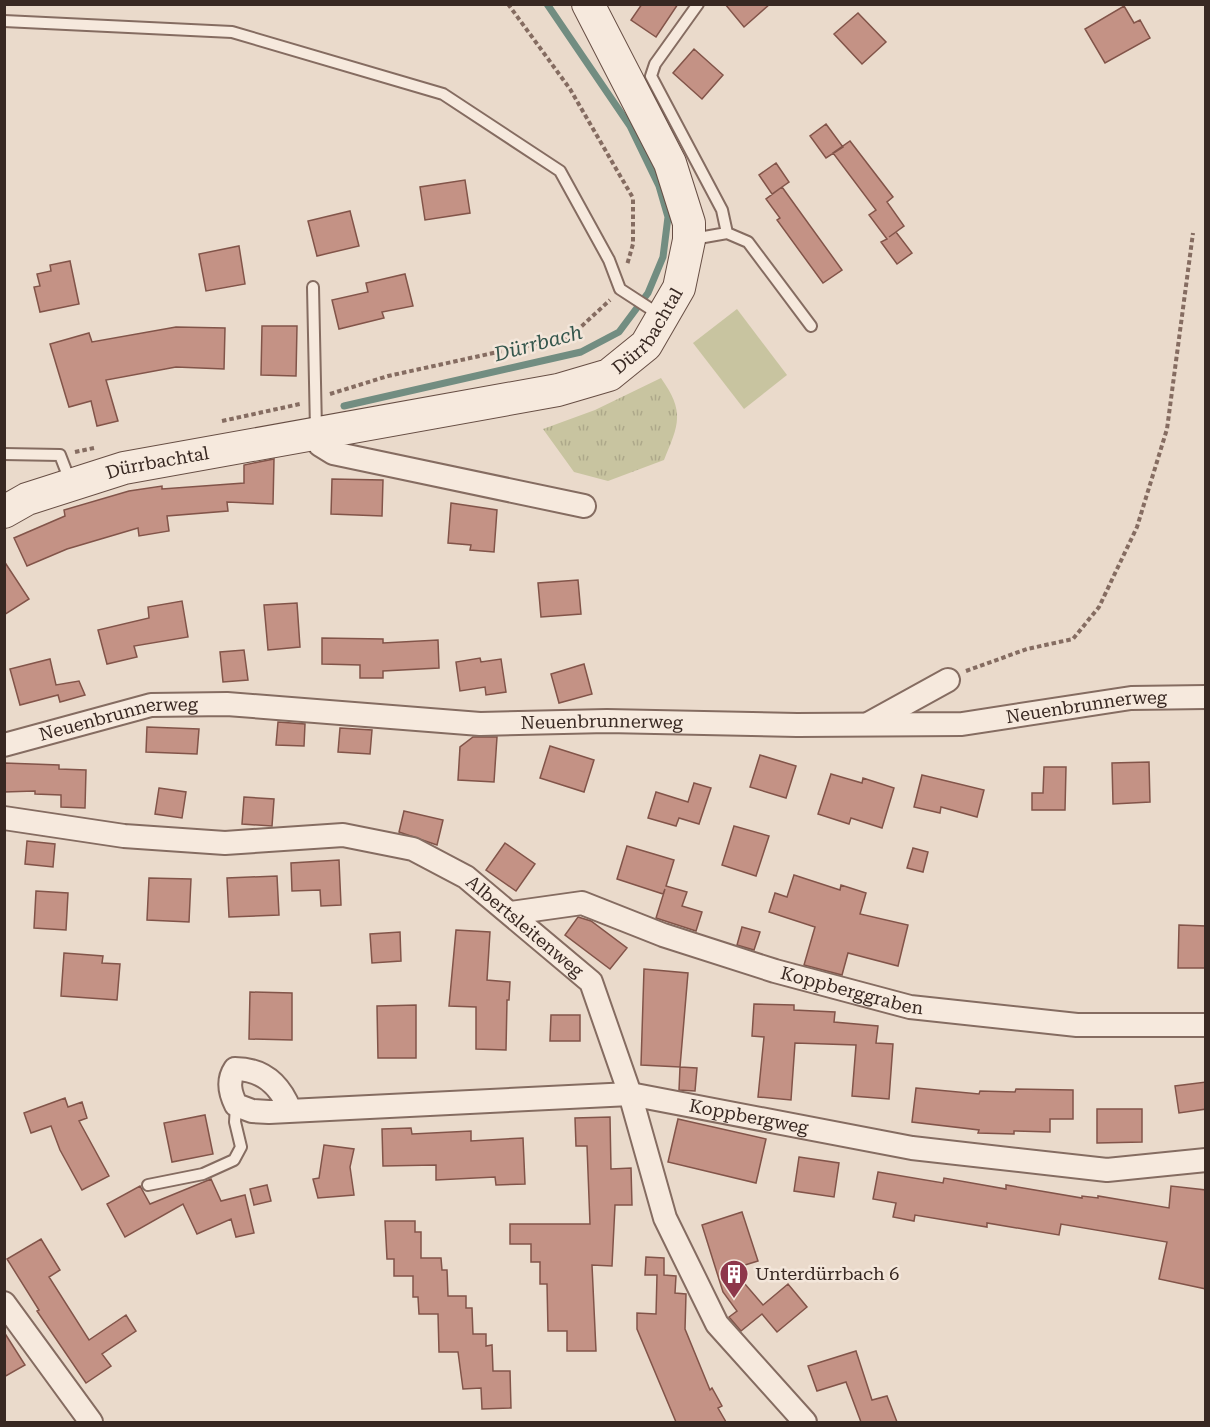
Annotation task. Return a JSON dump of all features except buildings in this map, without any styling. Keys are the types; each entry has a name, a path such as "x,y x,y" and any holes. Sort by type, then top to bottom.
{"street":[{"name":"Dürrbachtal","path":"4,512 27,499 124,468 558,390 609,375 646,345 653,311 679,288 689,240 689,223 670,163 588,4"},
{"path":"316,432 320,445 333,453 585,506"},
{"path":"867,725 948,680"},
{"name":"Neuenbrunnerweg","path":"4,745 151,705 227,704 480,724 607,721 867,725 962,724 1131,698 1206,697"},
{"name":"Albertsleitenweg","path":"4,818 124,836 225,843 343,835 413,849 466,877 591,982 630,1094 665,1218 717,1324 805,1422"},
{"name":"Koppberggraben","path":"511,913 582,903 663,935 775,971 910,1007 1077,1025 1206,1025"},
{"path":"236,1105 231,1096 230,1077 235,1069 253,1069 283,1092 290,1110"},
{"name":"Koppbergweg","path":"236,1105 252,1111 290,1110 630,1094 912,1148 1107,1170 1206,1160"},
{"path":"4,1304 91,1422"}],"lane":[{"path":"698,4 655,64 651,76 722,210 727,233"},
{"path":"4,21 232,32 443,94 560,171 623,290 653,311"},
{"path":"689,240 727,233 748,242 811,326"},
{"path":"313,287 316,432"},
{"path":"4,454 60,455 71,484"},
{"path":"147,1185 203,1174 234,1160 241,1147 235,1122 236,1105"}],"path":[{"path":"212,423 282,409 388,376 571,336 623,290 633,244 633,198 570,89 508,4"},
{"path":"948,680 977,666 1027,649 1073,639 1098,607 1137,527 1167,429 1192,233"},
{"path":"60,455 95,448"}],"green space":[{"path":"737,309 787,375 744,409 693,343"},
{"path":"661,378 674,400 677,418 664,460 608,481 574,472 543,429 595,410"}],"waterway":[{"name":"Dürrbach","path":"344,406 581,352 619,332 648,293 663,257 668,217 659,186 630,126 547,4"}],"place":[{"name":"Unterdürrbach 6","path":"734,1300"}]}
